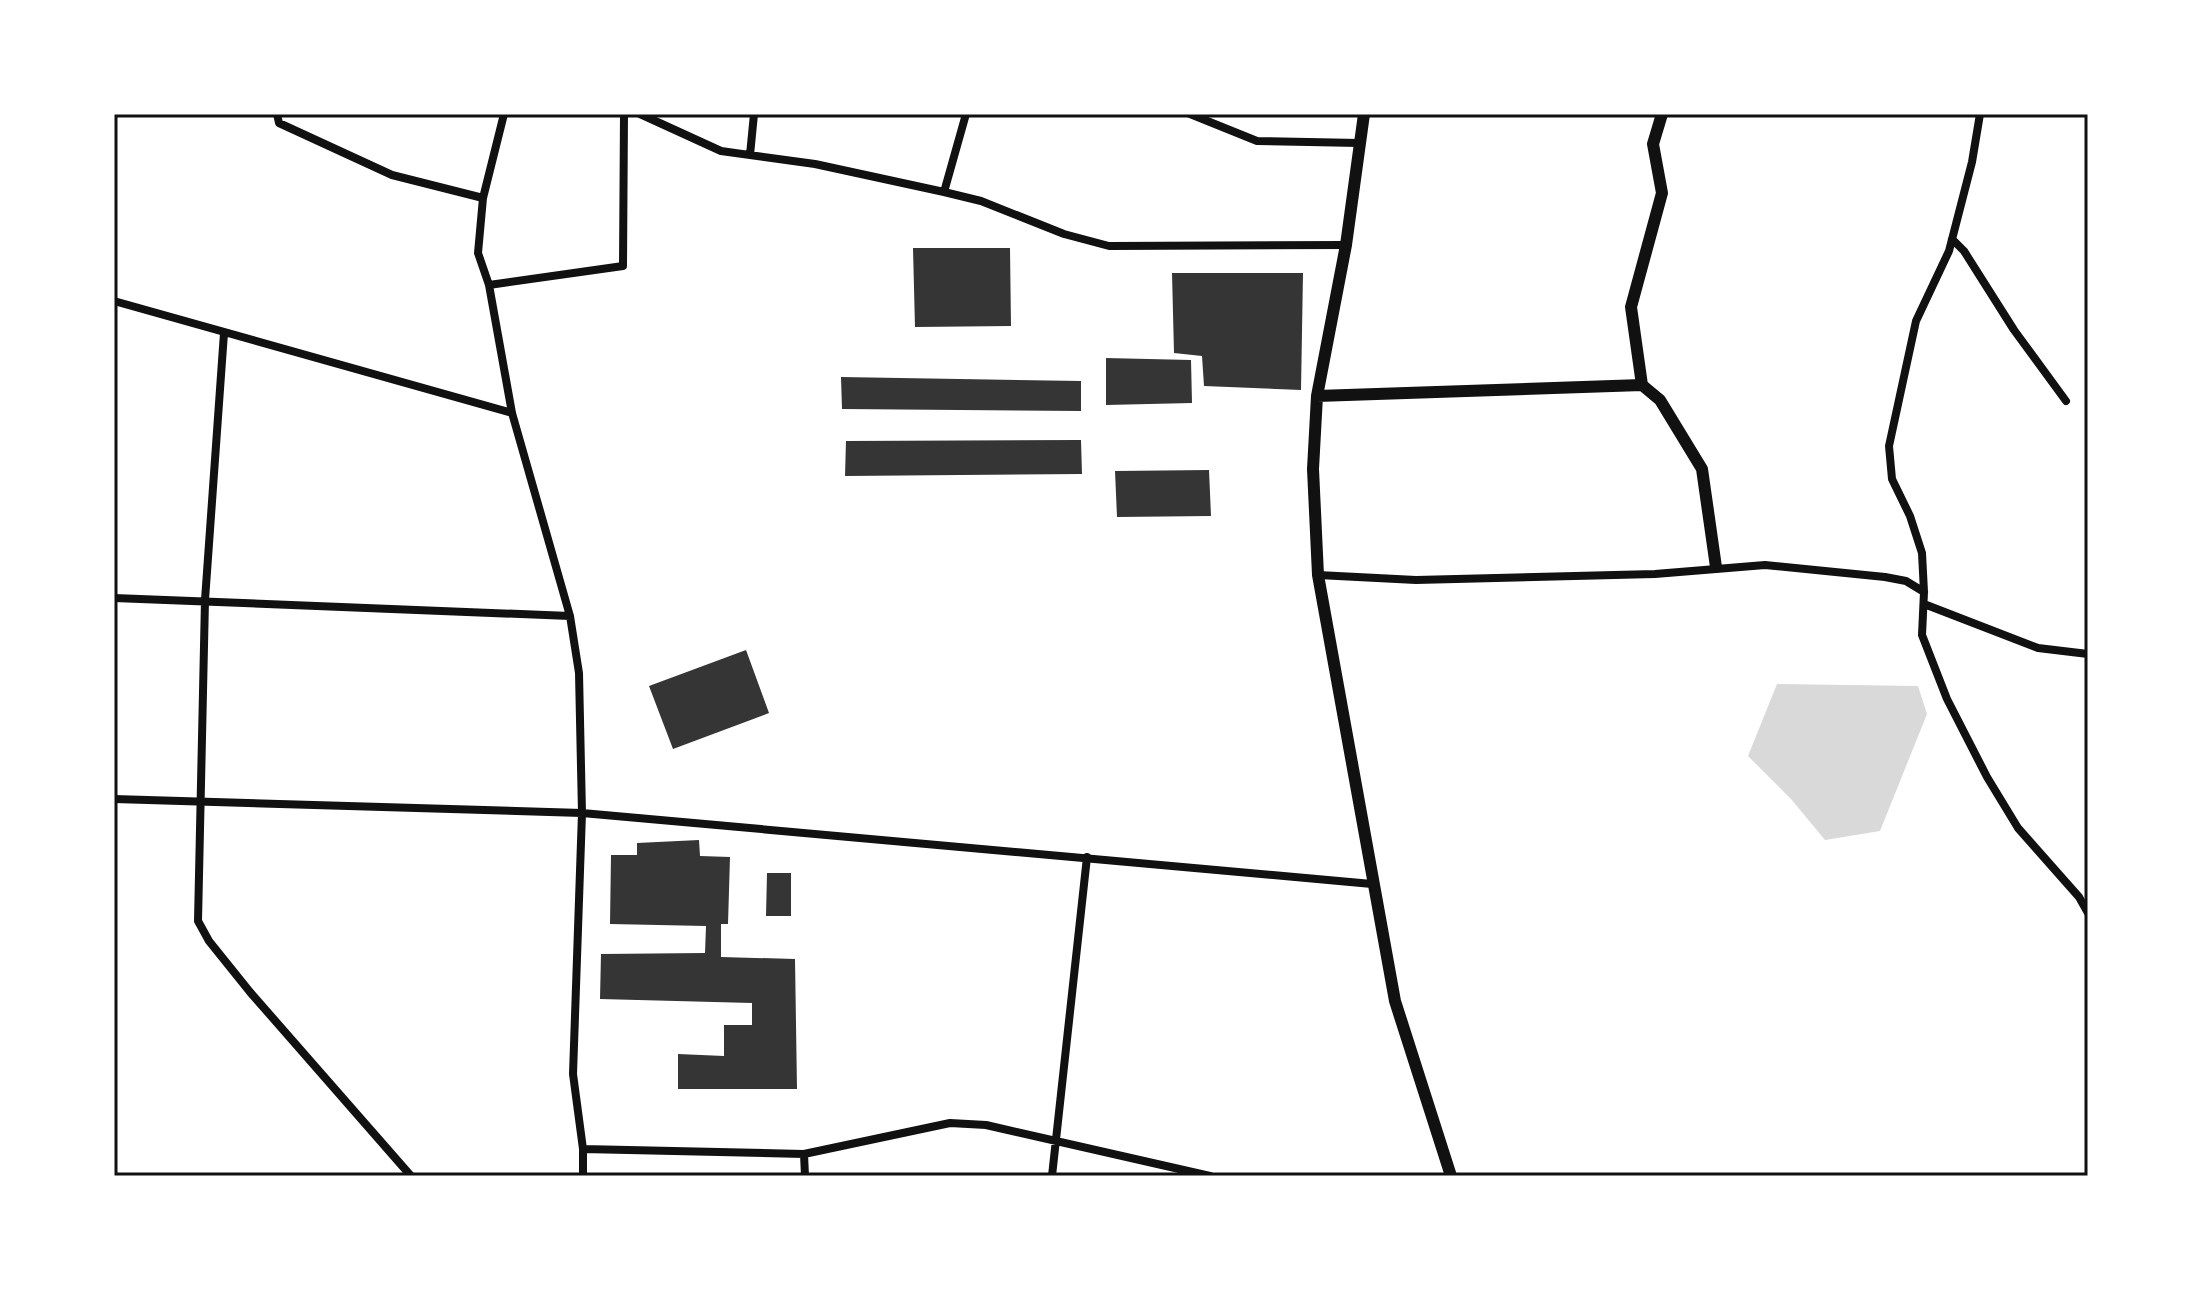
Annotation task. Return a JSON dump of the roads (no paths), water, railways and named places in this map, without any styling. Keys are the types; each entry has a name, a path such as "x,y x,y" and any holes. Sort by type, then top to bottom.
{"street":[{"path":"277,114 279,123 392,175 483,198"},
{"path":"504,114 483,198 478,253 489,285 512,413 570,616 579,673 582,813 573,1074 583,1149 583,1176"},
{"path":"489,285 623,266 624,114"},
{"path":"640,114 721,151 815,164 981,201 1064,234 1109,246 1346,245"},
{"path":"750,155 754,114"},
{"path":"944,192 966,114"},
{"path":"1190,114 1257,141 1359,143"},
{"path":"1364,114 1346,245 1317,396 1313,469 1318,575 1395,1001 1451,1176"},
{"path":"1642,385 1631,307 1662,193 1653,144 1662,114"},
{"path":"1980,114 1972,162 1952,239 1916,321 1889,446 1892,479 1910,516 1922,553 1922,635 1947,699 1987,777 2018,828 2079,897 2088,913"},
{"path":"1952,239 1964,251 2014,330 2066,401"},
{"path":"114,301 512,413"},
{"path":"224,333 205,600 198,921 209,941 250,992 411,1176"},
{"path":"1317,396 1642,385 1660,400 1702,469 1716,567"},
{"path":"1318,575 1416,580 1655,574 1765,565 1885,577 1906,581 1924,592"},
{"path":"114,598 570,616"},
{"path":"1924,604 2038,648 2088,654"},
{"path":"114,799 582,813 1372,884"},
{"path":"1052,1176 1087,857"},
{"path":"583,1149 804,1154 950,1123 986,1125 1210,1176"},
{"path":"804,1154 805,1176"}]}
